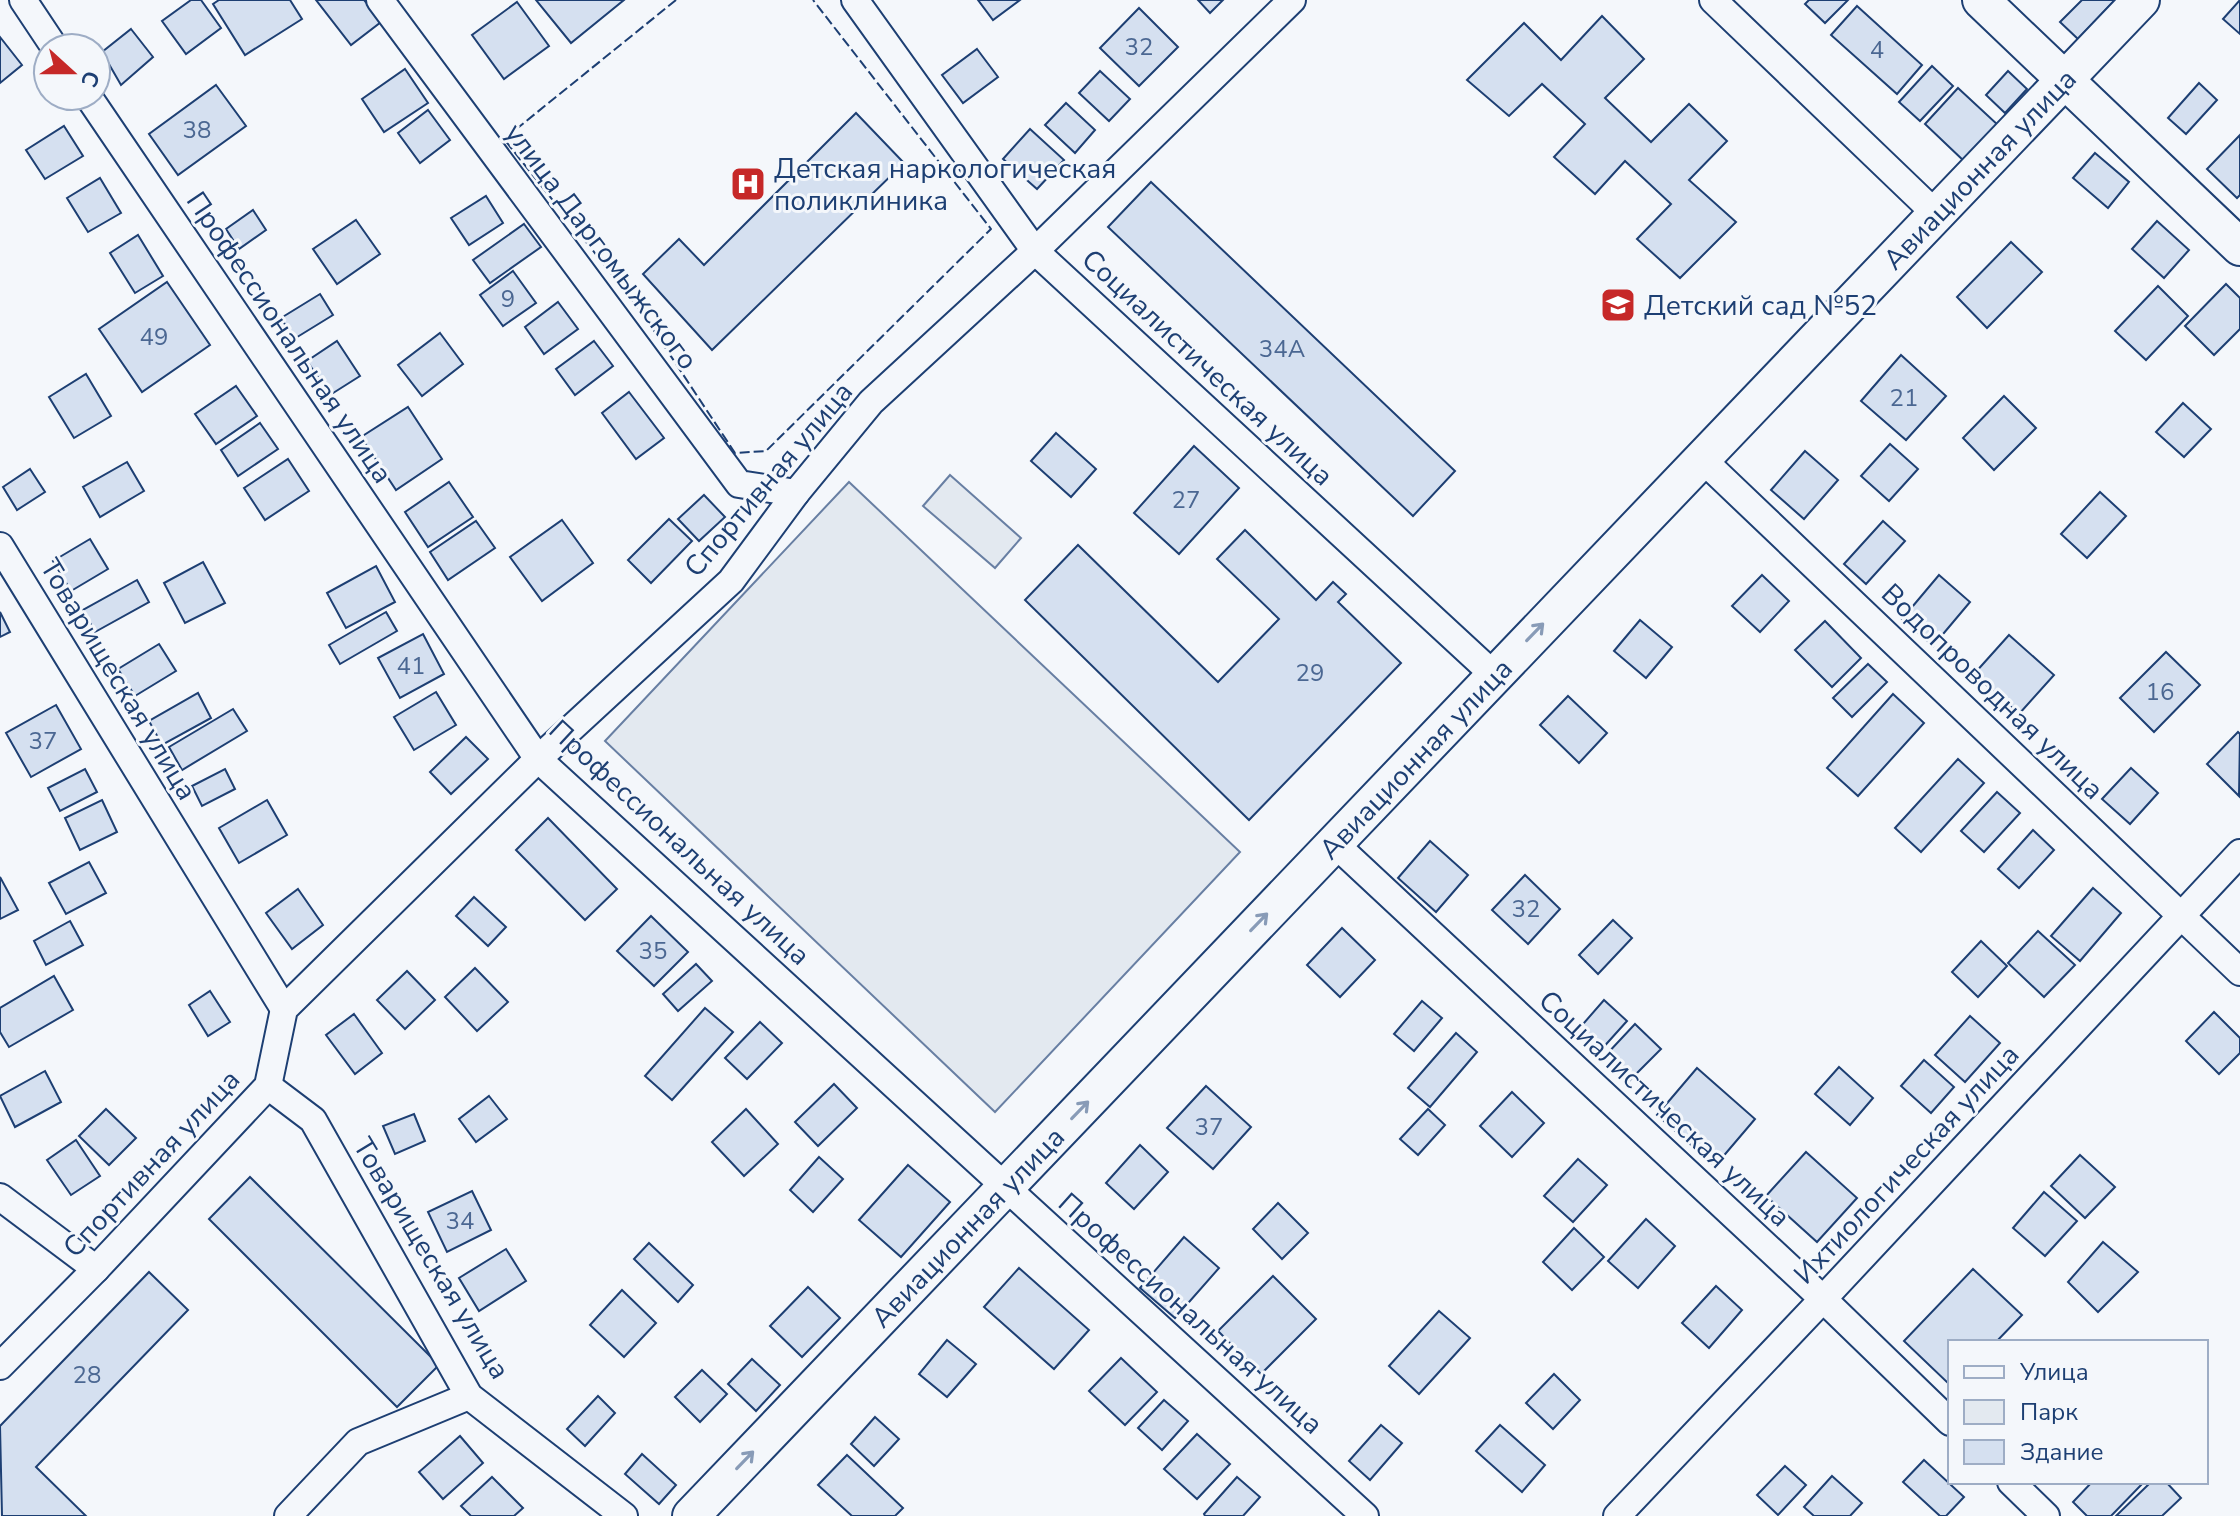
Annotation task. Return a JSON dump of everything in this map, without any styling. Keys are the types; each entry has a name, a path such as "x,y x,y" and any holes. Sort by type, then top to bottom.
{"main road":[{"path":"1981,0 2240,247"},
{"name":"Авиационная улица","path":"691,1516 2141,0"}],"street":[{"path":"23,0 44,32"},
{"name":"улица Даргомыжского","path":"380,0 739,484 796,493"},
{"name":"Социалистическая улица","path":"855,0 1035,251 1494,675"},
{"path":"1713,0 1936,214"},
{"name":"Спортивная улица","path":"0,1366 268,1086 284,1009 538,759 731,581 796,493 871,402 1035,251 1286,2"},
{"name":"Профессиональная улица","path":"99,112 538,759 1365,1516"},
{"name":"Водопроводная улица","path":"1701,458 2240,972"},
{"name":"Товарищеская улица","path":"0,546 284,1009"},
{"name":"Социалистическая улица","path":"1334,843 1823,1299 1948,1420"},
{"name":"Ихтиологическая улица","path":"1617,1516 2240,853"},
{"name":"Товарищеская улица","path":"268,1086 313,1120 469,1396 624,1516"},
{"path":"0,1197 96,1269"},
{"path":"288,1516 358,1442 469,1396"},
{"path":"2013,1484 2046,1516"}],"green space":[{"path":"950,475 1021,538 995,568 923,506"},
{"path":"849,482 1240,852 995,1112 605,741"}],"building":[{"path":"191,0 201,0 221,28 186,54 162,21"},
{"path":"219,0 290,0 302,19 245,55 213,4"},
{"path":"316,0 364,0 381,22 351,45"},
{"path":"536,0 624,0 571,43"},
{"path":"978,0 1020,0 993,20"},
{"path":"1198,0 1223,0 1210,13"},
{"path":"1809,0 1848,0 1825,23 1805,4"},
{"path":"2082,0 2115,0 2078,39 2060,22"},
{"path":"2240,0 2240,34 2223,19"},
{"path":"517,2 549,46 504,79 472,35"},
{"path":"1857,6 1922,65 1897,94 1831,35"},
{"path":"1139,8 1178,47 1139,86 1100,48"},
{"path":"1602,16 1644,59 1605,98 1651,142 1689,104 1727,141 1689,180 1736,222 1680,278 1637,239 1671,204 1625,161 1595,194 1554,157 1585,124 1542,84 1509,116 1467,80 1524,23 1561,60"},
{"path":"131,29 153,57 121,85 112,69 112,44"},
{"path":"0,37 22,65 0,83"},
{"path":"977,49 998,77 963,103 942,75"},
{"path":"1932,66 1953,86 1920,121 1899,102"},
{"path":"405,69 428,103 384,132 362,99"},
{"path":"1100,71 1130,99 1109,121 1079,93"},
{"path":"2008,71 2027,89 2005,113 1986,95"},
{"path":"2199,83 2217,100 2186,134 2168,118"},
{"path":"216,85 246,126 178,175 149,134"},
{"path":"1958,88 1999,126 1965,162 1925,124"},
{"path":"1066,103 1095,130 1075,153 1045,125"},
{"path":"428,110 450,140 420,163 398,133"},
{"path":"856,113 904,163 712,350 643,274 679,239 704,265"},
{"path":"64,126 83,156 45,179 26,150"},
{"path":"1030,129 1064,160 1037,189 1003,159"},
{"path":"2240,135 2240,195 2237,198 2207,169"},
{"path":"2095,153 2129,182 2108,208 2073,178"},
{"path":"100,178 121,213 88,232 67,198"},
{"path":"1151,182 1455,471 1413,516 1108,227"},
{"path":"486,196 503,223 469,245 451,218"},
{"path":"253,210 266,230 239,249 226,229"},
{"path":"356,220 380,254 337,284 313,249"},
{"path":"2157,221 2189,250 2164,278 2132,249"},
{"path":"524,224 541,247 490,283 473,260"},
{"path":"138,235 163,276 135,293 110,253"},
{"path":"2011,242 2042,272 1987,328 1957,297"},
{"path":"513,271 536,303 503,326 480,295"},
{"path":"167,282 210,345 142,392 99,329"},
{"path":"2226,284 2240,298 2240,329 2214,355 2185,326"},
{"path":"2158,286 2188,316 2146,360 2115,331"},
{"path":"320,294 333,315 294,339 281,318"},
{"path":"558,302 578,329 544,354 525,327"},
{"path":"440,333 463,364 422,396 398,365"},
{"path":"337,341 360,376 330,395 307,361"},
{"path":"594,341 613,366 575,395 556,369"},
{"path":"1901,355 1946,396 1906,440 1861,401"},
{"path":"86,374 111,416 74,438 49,397"},
{"path":"236,386 257,416 216,444 195,414"},
{"path":"629,392 664,438 636,459 602,413"},
{"path":"2004,396 2036,428 1994,470 1963,438"},
{"path":"2183,403 2211,429 2184,457 2156,432"},
{"path":"408,407 442,459 396,490 361,437"},
{"path":"260,423 278,449 238,476 221,450"},
{"path":"1056,433 1096,469 1071,497 1031,461"},
{"path":"1890,444 1918,469 1889,501 1861,476"},
{"path":"1194,446 1239,488 1179,554 1134,513"},
{"path":"1805,451 1838,480 1804,519 1771,490"},
{"path":"288,459 309,491 265,520 244,488"},
{"path":"127,462 144,491 100,517 83,487"},
{"path":"30,469 45,492 17,510 3,487"},
{"path":"449,482 473,517 428,547 405,512"},
{"path":"2100,492 2126,516 2087,558 2061,534"},
{"path":"704,495 725,517 699,541 678,519"},
{"path":"669,519 692,541 651,583 628,560"},
{"path":"562,520 593,563 542,601 510,557"},
{"path":"476,521 495,548 448,580 430,552"},
{"path":"1883,521 1905,541 1866,584 1844,564"},
{"path":"1245,530 1316,600 1333,582 1346,594 1338,602 1401,663 1249,820 1025,600 1078,545 1218,682 1279,619 1217,559"},
{"path":"90,539 108,569 71,591 53,561"},
{"path":"203,562 225,603 185,623 164,583"},
{"path":"376,566 395,602 346,628 327,593"},
{"path":"1762,575 1789,601 1760,632 1732,606"},
{"path":"1939,575 1970,602 1933,646 1902,619"},
{"path":"137,580 149,602 95,632 83,610"},
{"path":"0,612 10,632 0,637"},
{"path":"386,612 397,631 340,664 329,645"},
{"path":"1640,620 1672,647 1646,678 1614,651"},
{"path":"1825,621 1861,658 1832,687 1795,650"},
{"path":"423,634 444,674 400,698 378,658"},
{"path":"2009,635 2054,675 2019,714 1974,674"},
{"path":"159,644 176,671 135,696 118,669"},
{"path":"2166,652 2200,685 2154,732 2120,698"},
{"path":"1868,664 1887,682 1852,717 1833,698"},
{"path":"436,692 456,725 414,750 394,717"},
{"path":"198,693 211,718 162,745 149,721"},
{"path":"1893,694 1924,723 1858,796 1827,768"},
{"path":"1568,696 1607,733 1579,763 1540,725"},
{"path":"56,705 81,749 31,777 6,733"},
{"path":"233,709 247,731 182,770 169,747"},
{"path":"2238,732 2240,734 2239,796 2207,764"},
{"path":"466,737 488,759 451,794 430,772"},
{"path":"1958,759 1984,783 1921,852 1895,828"},
{"path":"2131,768 2158,793 2130,824 2102,799"},
{"path":"85,769 97,792 60,811 48,788"},
{"path":"225,769 235,789 202,806 192,786"},
{"path":"1997,792 2020,813 1984,852 1961,831"},
{"path":"102,800 117,832 80,850 65,818"},
{"path":"267,800 287,835 239,863 219,828"},
{"path":"548,818 617,889 585,920 516,850"},
{"path":"2033,830 2054,850 2019,888 1998,869"},
{"path":"1430,841 1468,875 1436,912 1398,878"},
{"path":"89,862 106,893 66,914 49,883"},
{"path":"1525,875 1560,909 1528,944 1492,910"},
{"path":"0,877 18,910 0,919"},
{"path":"2093,888 2121,913 2080,961 2051,936"},
{"path":"298,889 323,925 292,949 266,913"},
{"path":"474,897 506,927 488,946 456,916"},
{"path":"651,916 688,952 654,986 617,951"},
{"path":"1613,920 1632,938 1598,974 1579,955"},
{"path":"70,921 83,945 46,965 34,941"},
{"path":"1342,928 1375,960 1340,997 1307,965"},
{"path":"2038,931 2075,965 2044,997 2008,963"},
{"path":"1981,941 2007,966 1978,997 1952,972"},
{"path":"696,964 712,981 678,1011 663,994"},
{"path":"475,968 508,1002 477,1031 445,997"},
{"path":"407,971 435,1000 405,1029 377,1000"},
{"path":"54,976 73,1010 9,1047 0,1032 0,1008"},
{"path":"210,991 230,1022 208,1036 189,1005"},
{"path":"1604,1000 1627,1021 1600,1051 1577,1031"},
{"path":"1422,1001 1442,1018 1414,1051 1394,1034"},
{"path":"705,1008 733,1032 672,1100 645,1076"},
{"path":"2214,1012 2240,1038 2240,1053 2219,1074 2186,1041"},
{"path":"354,1014 382,1053 355,1074 326,1035"},
{"path":"1970,1016 2000,1043 1965,1082 1935,1055"},
{"path":"760,1022 782,1043 747,1079 725,1058"},
{"path":"1635,1024 1661,1049 1630,1080 1605,1056"},
{"path":"1456,1033 1477,1052 1430,1107 1408,1088"},
{"path":"1924,1060 1954,1087 1931,1113 1901,1086"},
{"path":"1839,1067 1873,1098 1850,1125 1815,1094"},
{"path":"1697,1068 1755,1119 1715,1166 1657,1115"},
{"path":"45,1071 61,1102 15,1127 0,1096"},
{"path":"834,1084 857,1108 818,1146 795,1122"},
{"path":"1206,1086 1251,1127 1213,1169 1167,1128"},
{"path":"1512,1092 1544,1123 1512,1157 1480,1126"},
{"path":"489,1096 507,1119 476,1142 459,1119"},
{"path":"106,1109 136,1138 109,1165 79,1136"},
{"path":"746,1109 778,1144 744,1176 712,1142"},
{"path":"1428,1109 1445,1125 1418,1155 1400,1139"},
{"path":"414,1114 425,1141 395,1154 383,1126"},
{"path":"76,1140 100,1176 71,1195 47,1160"},
{"path":"1140,1145 1168,1172 1134,1209 1106,1183"},
{"path":"1806,1152 1857,1198 1817,1242 1766,1196"},
{"path":"2080,1155 2115,1187 2085,1218 2051,1186"},
{"path":"819,1157 843,1179 813,1212 790,1190"},
{"path":"1578,1159 1607,1185 1573,1222 1544,1196"},
{"path":"908,1165 950,1202 901,1257 859,1220"},
{"path":"250,1177 439,1365 397,1407 209,1219"},
{"path":"472,1191 491,1230 447,1252 428,1212"},
{"path":"2044,1192 2077,1221 2045,1256 2013,1228"},
{"path":"1278,1203 1308,1233 1282,1259 1253,1229"},
{"path":"1646,1219 1675,1246 1638,1288 1608,1261"},
{"path":"1574,1228 1604,1257 1572,1290 1543,1262"},
{"path":"1184,1237 1219,1268 1175,1318 1140,1288"},
{"path":"2103,1242 2138,1272 2098,1312 2068,1282"},
{"path":"649,1243 693,1285 678,1302 634,1259"},
{"path":"506,1249 526,1281 479,1311 459,1278"},
{"path":"1019,1268 1089,1330 1054,1369 984,1307"},
{"path":"1973,1269 2022,1315 1998,1340 1948,1340 1948,1383 1904,1341"},
{"path":"149,1272 188,1310 36,1467 86,1516 2,1516 0,1426"},
{"path":"1273,1276 1316,1319 1261,1374 1218,1331"},
{"path":"1716,1286 1742,1310 1709,1348 1682,1323"},
{"path":"808,1287 840,1318 802,1357 770,1326"},
{"path":"622,1290 656,1323 624,1357 590,1325"},
{"path":"1439,1311 1470,1338 1419,1394 1389,1366"},
{"path":"947,1340 976,1364 947,1397 919,1374"},
{"path":"1121,1358 1157,1392 1125,1425 1089,1391"},
{"path":"752,1359 780,1385 756,1411 728,1384"},
{"path":"702,1370 727,1394 700,1422 675,1397"},
{"path":"1554,1374 1580,1400 1553,1429 1526,1403"},
{"path":"598,1396 615,1413 585,1446 567,1429"},
{"path":"1164,1400 1188,1421 1162,1450 1138,1428"},
{"path":"875,1417 899,1439 874,1466 851,1444"},
{"path":"1381,1425 1402,1443 1370,1480 1349,1461"},
{"path":"1500,1425 1545,1465 1522,1492 1476,1451"},
{"path":"1197,1434 1230,1464 1197,1499 1164,1469"},
{"path":"460,1436 483,1463 443,1499 419,1472"},
{"path":"642,1454 676,1485 659,1504 625,1474"},
{"path":"847,1455 903,1508 895,1516 852,1516 818,1485"},
{"path":"1924,1460 1964,1497 1946,1516 1940,1516 1903,1482"},
{"path":"1785,1466 1806,1485 1778,1515 1757,1495"},
{"path":"1832,1476 1862,1503 1850,1516 1814,1516 1804,1507"},
{"path":"492,1477 523,1508 514,1516 471,1516 461,1506"},
{"path":"1237,1477 1260,1497 1243,1516 1205,1516 1204,1514"},
{"path":"2090,1484 2142,1484 2111,1516 2087,1516 2073,1502"},
{"path":"2149,1484 2168,1484 2181,1498 2162,1516 2116,1516"}],"fence":[{"path":"676,0 504,139 641,311 735,453 766,451 991,229 813,0"}],"place":[{"name":"Детская наркологическая поликлиника","path":"748,184"},
{"name":"Детский сад №52","path":"1618,305"}]}
